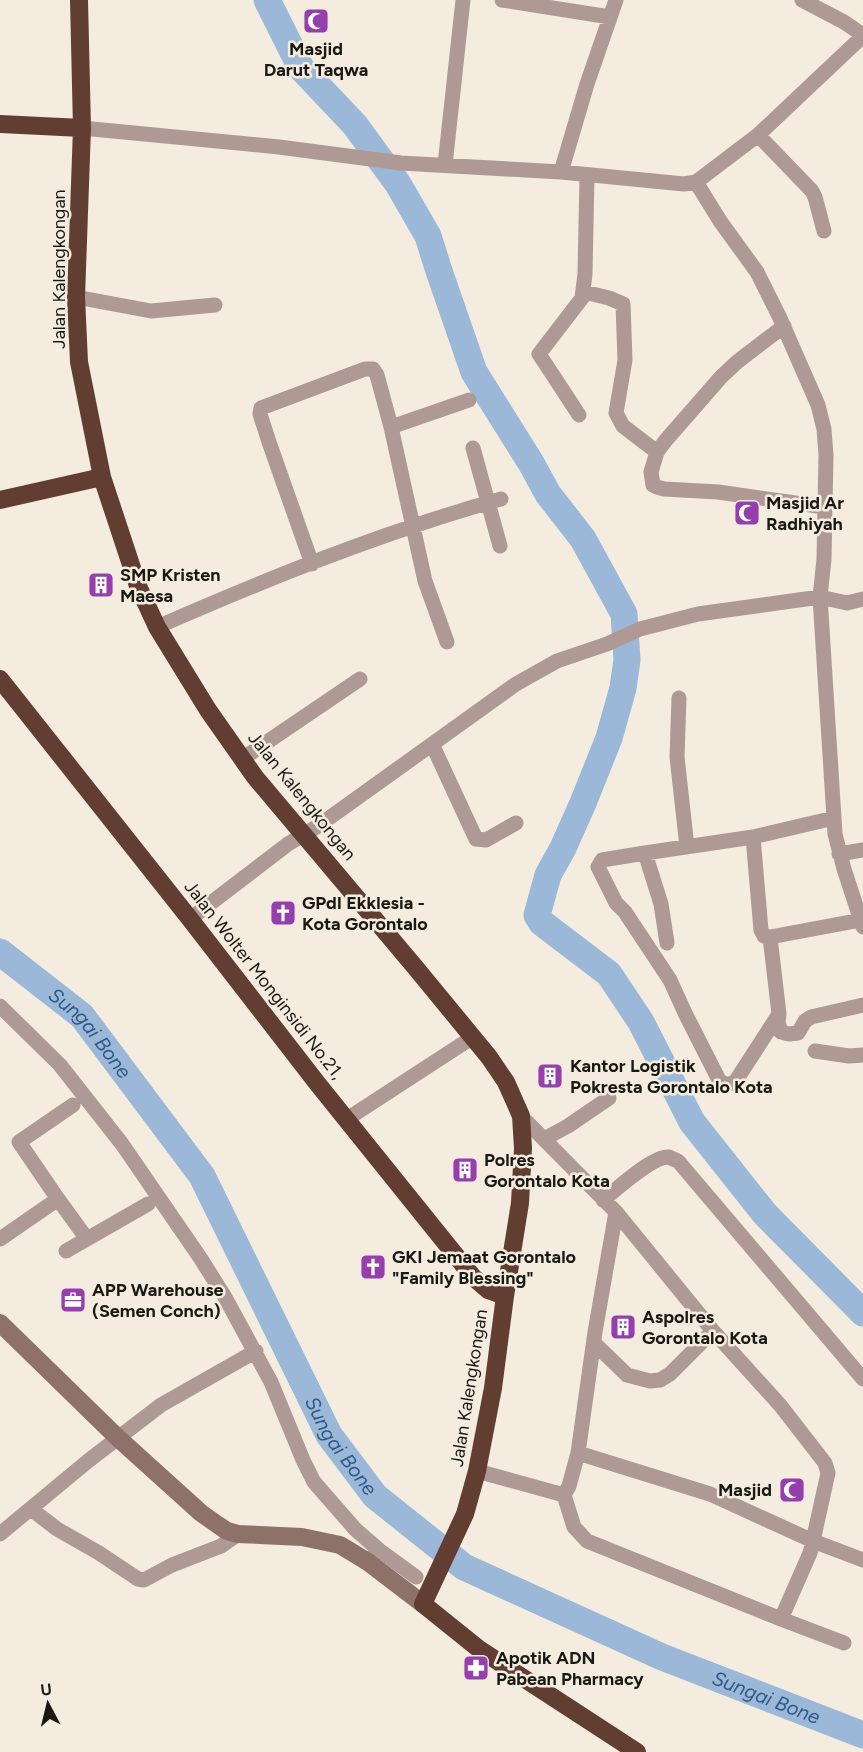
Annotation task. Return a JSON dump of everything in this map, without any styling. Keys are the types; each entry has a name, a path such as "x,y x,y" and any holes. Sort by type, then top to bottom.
{"highway":[{"name":"Jalan Kalengkongan","path":"79,0 82,128 76,297 79,362 102,477 138,586 157,627 208,710 255,777 473,1037 506,1082 521,1116 523,1148 520,1203 493,1388 477,1471 465,1514 424,1581 423,1604"},
{"path":"0,124 82,128"},
{"path":"0,500 102,477"},
{"name":"Jalan Wolter Monginsidi No.21,","path":"0,679 473,1277 488,1290 505,1296"},
{"path":"423,1604 479,1649 637,1752"}],"street":[{"path":"445,165 463,0"},
{"path":"502,0 610,17"},
{"path":"561,172 616,0"},
{"path":"82,128 279,147 401,163 561,172 669,184 696,182 758,135 863,35 844,21 802,0"},
{"path":"758,135 812,191 816,197 824,231"},
{"path":"579,415 539,354 580,303 584,292 587,176"},
{"path":"696,182 720,221 749,260 784,326 822,418 826,448 824,560 820,597 834,818 839,854 862,924 770,938 764,936 761,930 753,837"},
{"path":"584,292 609,298 622,304 625,360 616,413 623,426 657,452"},
{"path":"76,297 151,311 215,304"},
{"path":"784,326 737,362 687,414 657,452 651,472 653,484 657,488 718,492 824,507"},
{"path":"312,564 269,442 260,414 261,408 370,368 376,375 391,427 425,581 447,642"},
{"path":"391,427 469,400"},
{"path":"473,448 495,501 500,546"},
{"path":"157,627 258,583 414,526 495,501"},
{"path":"190,919 288,844 516,684 557,661 607,644 640,629 698,614 820,597 847,603 863,599"},
{"path":"242,759 360,679"},
{"path":"679,698 677,758 687,847"},
{"path":"432,744 476,839 486,840 516,823"},
{"path":"779,1014 735,1082 726,1085 719,1080 670,980 625,912 616,903 598,867 602,860 753,837 834,818"},
{"path":"839,854 863,850"},
{"path":"645,853 661,904 667,943"},
{"path":"770,938 778,1022 781,1032 798,1033 805,1021 811,1017 863,1005"},
{"path":"0,1006 60,1065 103,1118 201,1259 256,1351 314,1482 355,1529 373,1556 423,1604"},
{"path":"347,1119 473,1037"},
{"path":"815,1051 849,1056 863,1055"},
{"path":"544,1139 568,1126 609,1098"},
{"path":"73,1106 19,1142 87,1239"},
{"path":"521,1116 616,1212 713,1331 780,1405 825,1463 828,1473 810,1552 781,1619"},
{"path":"603,1200 650,1164 670,1157 678,1161 863,1378"},
{"path":"0,1239 58,1199"},
{"path":"66,1251 147,1204"},
{"path":"616,1212 578,1453 569,1486 564,1495 574,1527 587,1541 596,1546 844,1643"},
{"path":"0,1323 118,1438 201,1513 227,1531 238,1534 302,1537 333,1543 373,1556 424,1581"},
{"path":"594,1343 627,1375 651,1381 660,1380 670,1374 713,1331"},
{"path":"0,1534 161,1405 256,1351"},
{"path":"578,1453 710,1494 863,1560"},
{"path":"477,1471 564,1495"},
{"path":"31,1509 57,1529 138,1579 144,1580 172,1565 220,1546 238,1534"}],"waterway":[{"path":"267,0 301,68 355,125 398,184 428,236 474,372 548,494 583,539 624,614 627,660 623,688 609,738 563,848 548,875 537,915 542,923 609,974 641,1022 692,1122 765,1214 863,1313"},
{"name":"Sungai Bone","path":"0,952 82,1016 202,1176 329,1435 375,1496 464,1567 662,1657 863,1735"}],"place":[{"name":"Masjid Darut Taqwa","path":"316,21"},
{"name":"Masjid Ar Radhiyah","path":"747,513"},
{"name":"SMP Kristen Maesa","path":"101,585"},
{"name":"GPdI Ekklesia - Kota Gorontalo","path":"283,913"},
{"name":"Kantor Logistik Pokresta Gorontalo Kota","path":"550,1076"},
{"name":"Polres Gorontalo Kota","path":"465,1170"},
{"name":"GKI Jemaat Gorontalo \"Family Blessing\"","path":"373,1267"},
{"name":"APP Warehouse (Semen Conch)","path":"73,1300"},
{"name":"Aspolres Gorontalo Kota","path":"623,1327"},
{"name":"Masjid","path":"792,1490"},
{"name":"Apotik ADN Pabean Pharmacy","path":"476,1668"}]}
